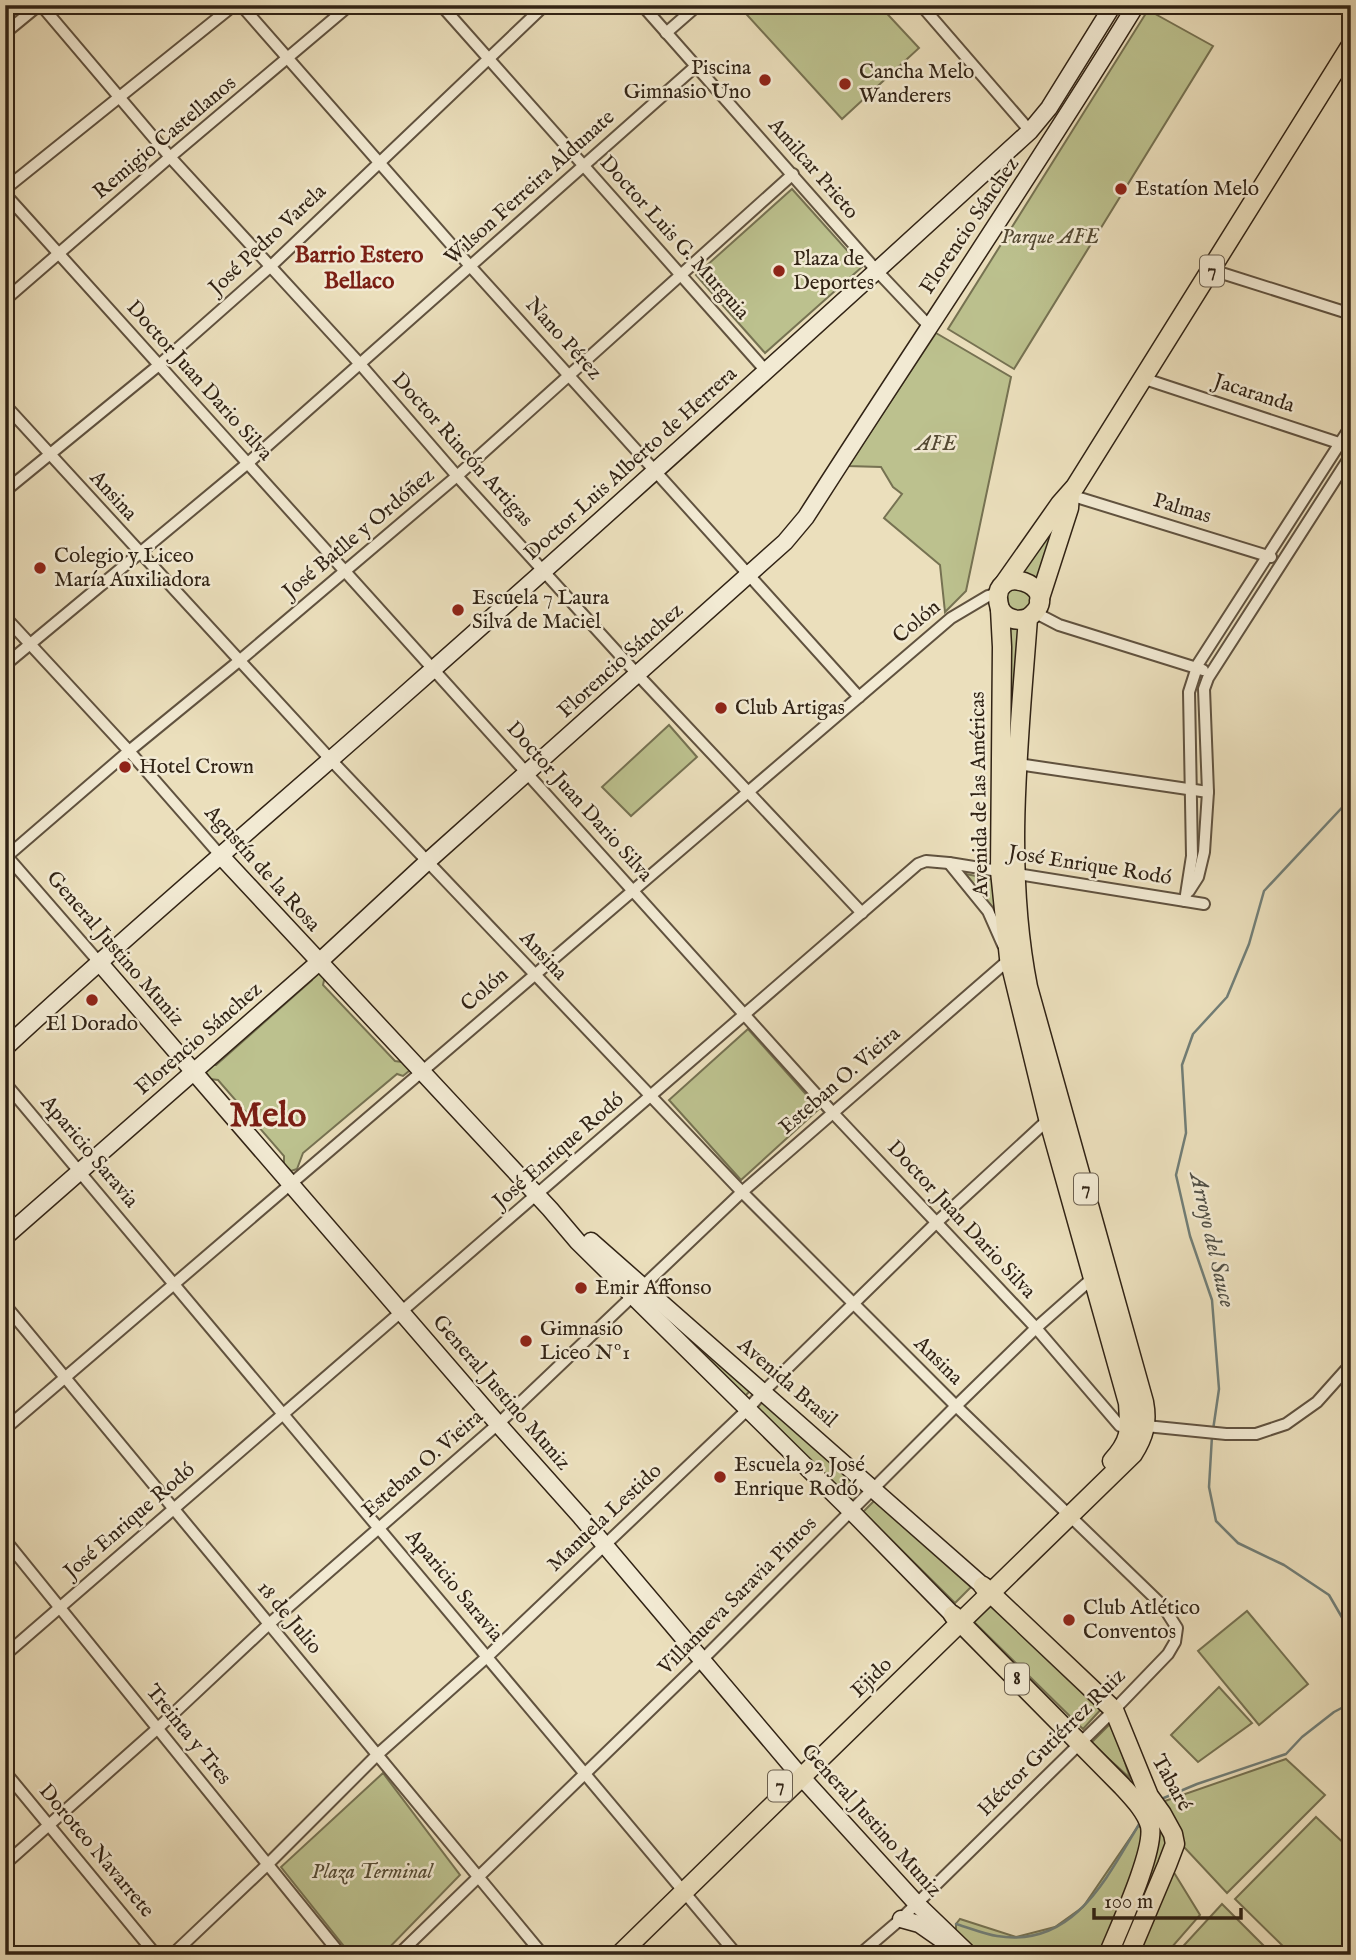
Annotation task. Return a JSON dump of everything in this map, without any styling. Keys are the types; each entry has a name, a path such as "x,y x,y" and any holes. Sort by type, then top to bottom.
{"main road":[{"name":"Avenida de las Américas","path":"1138,1426 1128,1403 1101,1274 1056,1115 1017,1002 1008,872 1001,596 1060,503 1070,495 1145,379 1351,46"},
{"name":"Avenida de las Américas","path":"1008,872 1033,610 1069,508 1070,495"},
{"path":"1014,579 1025,580 1036,589 1033,610 1020,620 1012,619 1001,596 1014,579"},
{"name":"Ejido","path":"606,1955 681,1888 1066,1513 1124,1448 1138,1426"},
{"name":"Avenida Brasil","path":"987,1590 1114,1710"},
{"name":"Avenida Brasil","path":"957,1619 1081,1743"},
{"name":"Tabaré","path":"1114,1710 1143,1800"},
{"name":"Tabaré","path":"1081,1743 1143,1800 1156,1818 1173,1834 1175,1844 1129,1955"},
{"name":"Tabaré","path":"1108,1955 1146,1857 1156,1818"},
{"name":"Ejido","path":"619,1955 681,1888"}],"street":[{"path":"5,33 40,5"},
{"name":"Doctor Rincón Artigas","path":"40,5 170,157 360,364 457,476 638,675 862,913"},
{"path":"5,191 117,97 234,5"},
{"name":"Nano Pérez","path":"241,5 470,266 859,697"},
{"name":"Remigio Castellanos","path":"5,300 350,5"},
{"name":"Doctor Luis G. Murguia","path":"441,5 766,371"},
{"name":"José Pedro Varela","path":"5,491 159,365 271,266 545,5"},
{"name":"Amilcar Prieto","path":"642,5 877,271 929,326"},
{"path":"666,33 698,5"},
{"path":"921,5 1030,131 1049,108 1114,5"},
{"name":"Florencio Sánchez","path":"5,1237 318,962 428,860 785,542 806,517 1067,119 1136,5"},
{"name":"Wilson Ferreira Aldunate","path":"5,665 248,463 696,66"},
{"path":"1049,108 1067,119"},
{"name":"Doctor Luis Alberto de Herrera","path":"5,1048 98,961 331,760 656,471 1030,131"},
{"name":"José Batlle y Ordóñez","path":"6,856 457,476 793,174"},
{"name":"Doctor Juan Dario Silva","path":"5,191 432,670 833,1113 1036,1328 1120,1426 1138,1426"},
{"path":"1212,271 1351,314"},
{"name":"Jacaranda","path":"1145,379 1346,445"},
{"name":"Ansina","path":"5,405 239,662 533,974 742,1192 1066,1513"},
{"path":"1186,897 1192,856 1189,692 1197,667 1267,555 1346,445 1351,426"},
{"path":"1186,897 1202,866 1208,792 1204,689 1211,673 1351,455"},
{"name":"Palmas","path":"1070,495 1283,562"},
{"name":"Colón","path":"5,1429 951,618 988,596 1001,596"},
{"path":"1033,610 1059,625 1211,673"},
{"name":"Agustín de la Rosa","path":"5,617 318,962"},
{"path":"1018,764 1208,792"},
{"name":"General Justino Muniz","path":"6,856 605,1545 799,1774 917,1904 970,1955"},
{"name":"José Enrique Rodó","path":"5,1655 918,864 926,861 949,863 1186,897 1204,904"},
{"path":"949,863 988,911 1015,956"},
{"name":"Esteban O. Vieira","path":"5,1864 158,1728 269,1624 498,1424 742,1192 1015,956"},
{"name":"Avenida Brasil","path":"318,962 537,1196 639,1292 748,1409 957,1619"},
{"name":"Aparicio Saravia","path":"5,1083 737,1955"},
{"name":"Manuela Lestido","path":"172,1955 378,1754 488,1656 748,1409 937,1222 1056,1115"},
{"name":"Villanueva Saravia Pintos","path":"398,1955 702,1660 1036,1328 1101,1274"},
{"name":"Avenida Brasil","path":"639,1292 763,1392 987,1590"},
{"name":"18 de Julio","path":"5,1305 543,1955"},
{"path":"1138,1426 1256,1434 1286,1424 1317,1402 1348,1367 1351,1356"},
{"name":"Héctor Gutiérrez Ruiz","path":"859,1955 917,1904 1081,1743 1168,1654 1175,1642 1177,1628 1163,1606 1066,1513"},
{"name":"Treinta y Tres","path":"5,1540 341,1955"},
{"name":"Doroteo Navarrete","path":"5,1772 156,1955"},
{"name":"General Justino Muniz","path":"901,1919 919,1924 935,1933 958,1955"}],"green space":[{"name":"Cancha Melo Wanderers","path":"738,5 879,5 919,48 842,119"},
{"name":"Parque AFE","path":"1148,10 1213,46 1014,369 948,329"},
{"name":"Plaza de Deportes","path":"792,189 862,267 765,353 696,275"},
{"name":"AFE","path":"936,333 1011,377 966,591 945,612 940,565 884,518 902,494 893,487 881,467 848,466"},
{"path":"1064,507 1036,584 1016,576"},
{"path":"1028,588 1033,605 1016,616 1010,614 1006,589"},
{"path":"1003,624 1013,629 1024,628 1013,822"},
{"path":"669,725 697,757 631,816 602,787"},
{"path":"966,874 996,880 1003,934"},
{"path":"318,970 325,976 323,985 395,1061 409,1067 409,1071 403,1076 397,1074 303,1153 297,1169 291,1171 284,1164 284,1156 218,1080 210,1079 205,1071 216,1065 312,980 312,975"},
{"path":"748,1029 819,1109 741,1180 669,1100"},
{"path":"648,1300 752,1389 745,1396"},
{"path":"764,1399 864,1490 852,1502 757,1408"},
{"path":"875,1500 971,1587 955,1603 863,1512"},
{"path":"992,1605 1104,1706 1083,1729 974,1622"},
{"path":"1247,1611 1308,1684 1259,1725 1198,1651"},
{"path":"1219,1687 1252,1723 1198,1762 1171,1735"},
{"path":"1112,1722 1130,1778 1091,1743"},
{"path":"1286,1759 1325,1795 1227,1893 1183,1846 1162,1802"},
{"name":"Plaza Terminal","path":"383,1773 460,1875 382,1955 351,1955 281,1867"},
{"path":"1316,1817 1351,1850 1351,1955 1292,1955 1235,1899"},
{"path":"1159,1818 1171,1841 1123,1955 1112,1955 1159,1840"},
{"path":"1139,1825 1147,1837 1103,1955 981,1955 956,1931 956,1924 960,1919 1016,1937 1055,1927 1083,1907"},
{"path":"1173,1871 1200,1915 1165,1955 1136,1955"},
{"path":"1222,1904 1273,1955 1175,1955"}],"waterway":[{"name":"Arroyo del Sauce","path":"1213,1430 1219,1389 1212,1300 1190,1236 1176,1175 1186,1133 1182,1065 1193,1034 1227,997 1249,944 1264,891 1351,798"},
{"name":"Arroyo del Sauce","path":"1212,1436 1209,1487 1216,1521 1238,1543 1284,1565 1329,1595 1351,1633"},
{"path":"1159,1800 1197,1784 1286,1754 1302,1737 1334,1712 1351,1703"},
{"path":"956,1924 997,1936 1024,1937 1048,1931 1068,1920 1102,1885 1141,1821"}],"place":[{"name":"Piscina Gimnasio Uno","path":"765,80"},
{"name":"Cancha Melo Wanderers","path":"845,84"},
{"name":"Estatíon Melo","path":"1121,189"},
{"name":"Plaza de Deportes","path":"779,271"},
{"name":"Colegio y Liceo María Auxiliadora","path":"40,568"},
{"name":"Escuela 7 Laura Silva de Maciel","path":"458,610"},
{"name":"Club Artigas","path":"721,708"},
{"name":"Hotel Crown","path":"125,767"},
{"name":"El Dorado","path":"92,1000"},
{"name":"Emir Affonso","path":"581,1288"},
{"name":"Gimnasio Liceo Nº1","path":"526,1341"},
{"name":"Escuela 92 José Enrique Rodó","path":"720,1477"},
{"name":"Club Atlético Conventos","path":"1069,1620"}],"district":[{"name":"Barrio Estero Bellaco","path":"359,268"},
{"name":"Melo","path":"268,1116"}]}
